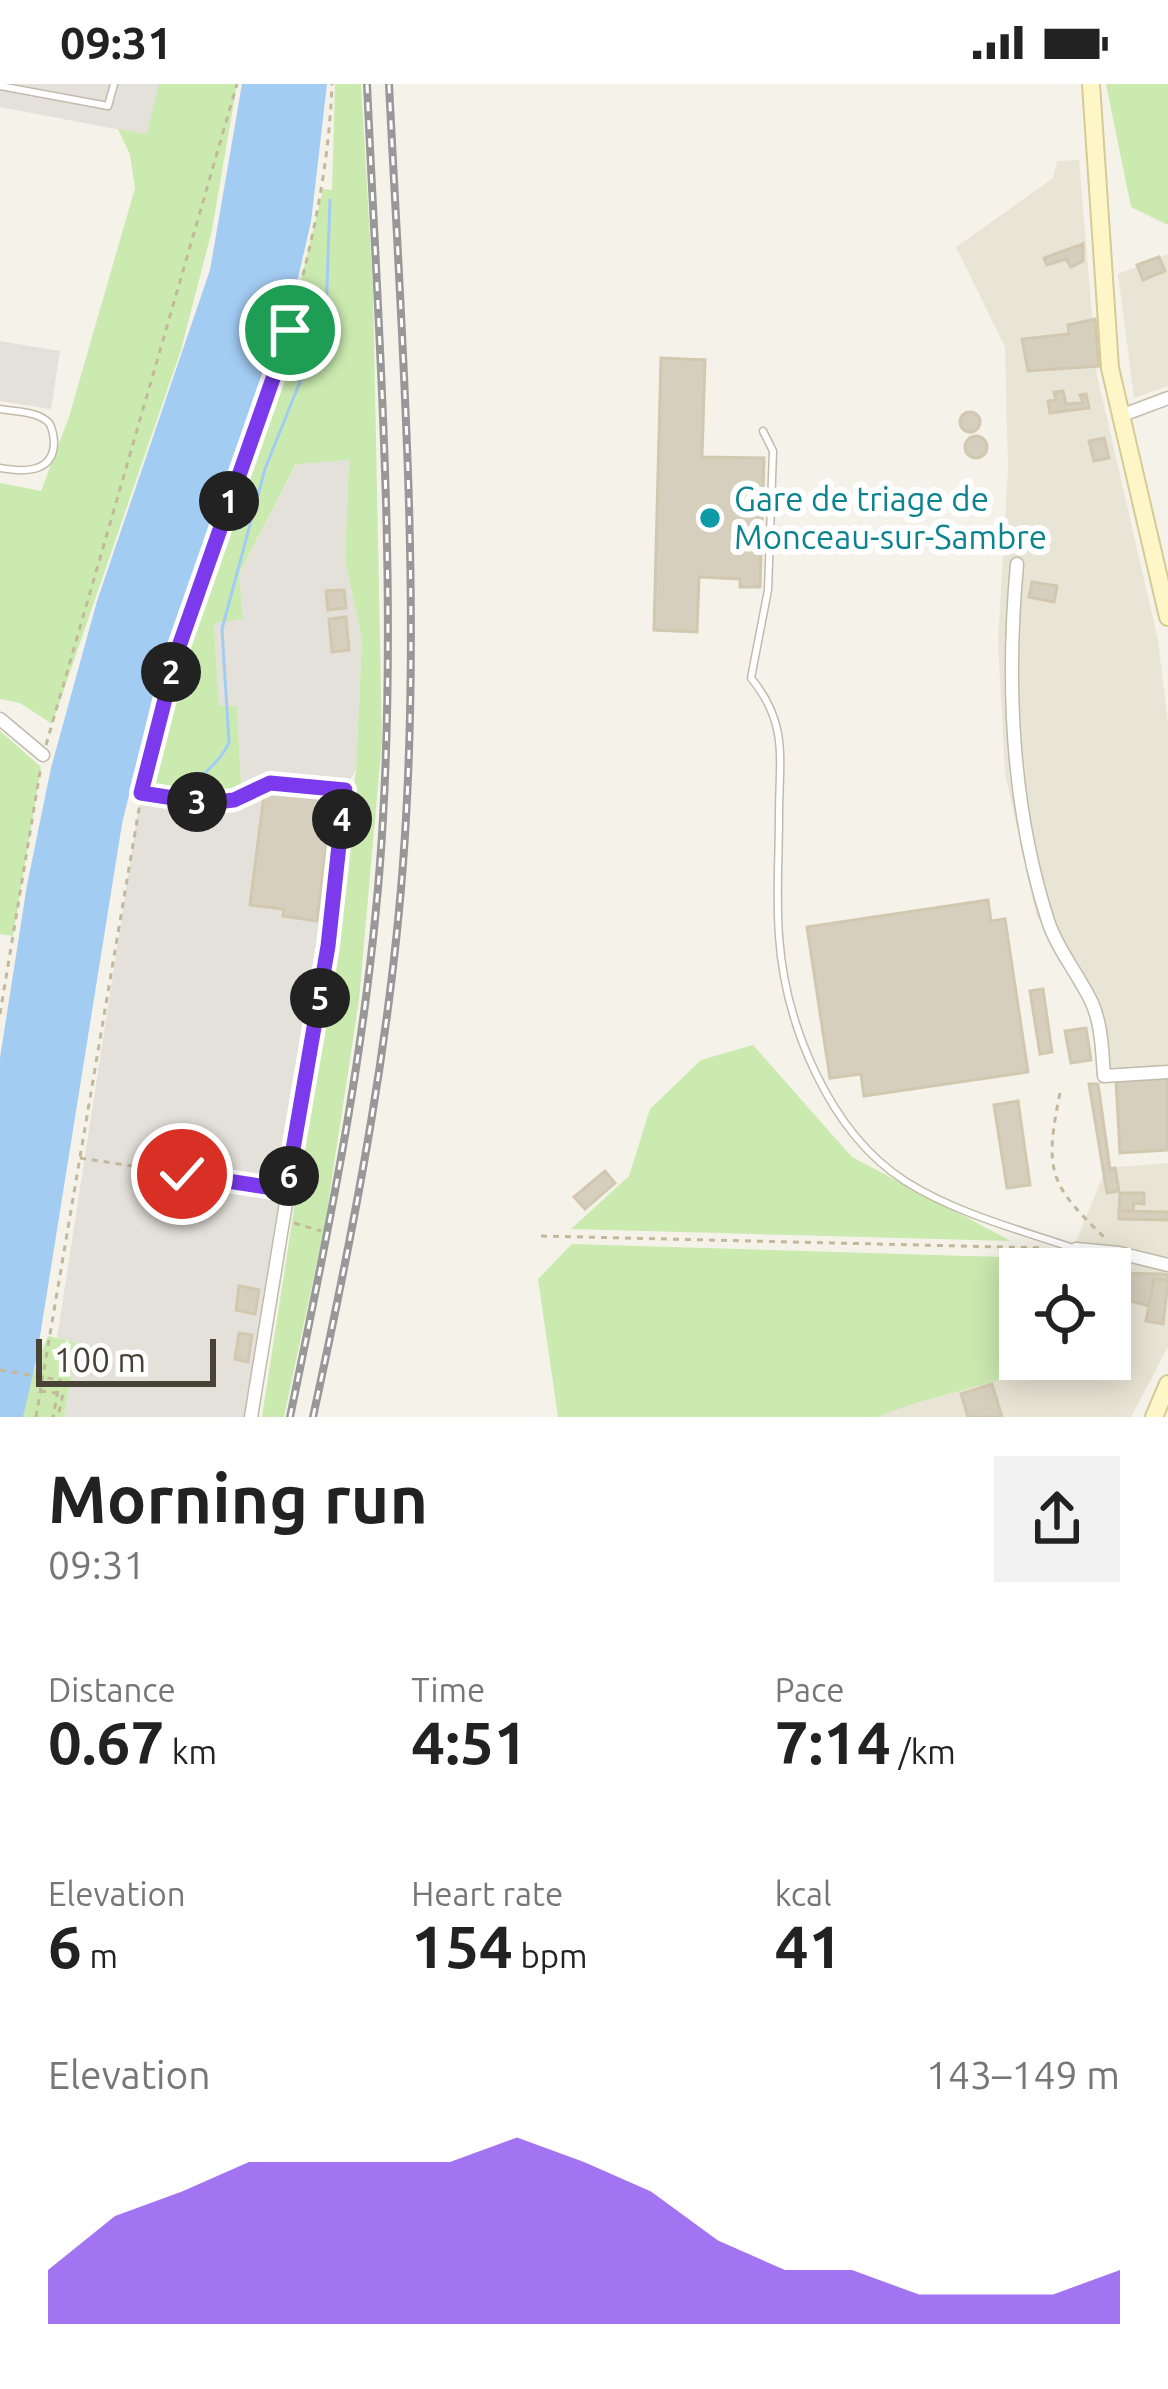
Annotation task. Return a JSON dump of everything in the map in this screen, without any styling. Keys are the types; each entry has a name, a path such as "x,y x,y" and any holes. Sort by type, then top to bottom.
{"main road":[{"path":"1091,84 1108,352 1168,617"},
{"path":"1154,1417 1168,1384"}],"street":[{"path":"1120,416 1168,398"},
{"path":"1017,564 1010,641 1015,751 1021,809 1041,897 1057,943 1091,1003 1101,1032 1104,1076 1168,1072"},
{"path":"0,719 43,755"},
{"path":"251,1417 328,946 345,790"},
{"path":"1131,1255 1168,1265"}],"lane":[{"path":"0,86 108,106 113,84"},
{"path":"0,410 37,416 50,424 55,439 52,456 42,467 25,472 0,468"},
{"path":"763,430 773,451 768,590 751,678 776,712 778,939 812,1066 831,1105 875,1159 908,1183 994,1221 1073,1248"}],"path":[{"path":"0,1014 43,755 237,84"},
{"path":"36,1417 141,793 177,652 290,330 323,189 332,84"},
{"path":"141,793 206,803 234,800 270,783 345,790"},
{"path":"1060,1094 1051,1138 1052,1166 1064,1198 1115,1248"},
{"path":"78,1158 286,1190"},
{"path":"282,1220 321,1231"},
{"path":"541,1236 1035,1248"},
{"path":"0,1370 60,1380 56,1417"},
{"path":"40,1391 63,1394 56,1417"}],"shaded area":[{"path":"0,84 231,84 221,149 0,107"},
{"path":"1079,160 1097,375 1158,640 1168,722 1168,1071 1110,1077 1081,988 1036,915 1005,773 998,642 1008,469 1005,347 956,247 1053,178 1057,161"},
{"path":"1168,254 1168,386 1134,398 1118,274"},
{"path":"0,341 60,351 51,409 0,401"},
{"path":"349,460 345,561 362,639 356,769 345,790 303,787 344,796 244,1417 64,1417 77,1344 57,1338 141,792 206,803 262,785 241,784 237,707 219,707 214,622 243,619 239,574 297,463"},
{"path":"1168,1163 1168,1347 1131,1417 878,1417 918,1399 999,1380 1131,1380 1131,1248 1074,1248 1106,1168"}],"green space":[{"path":"159,84 237,84 212,230 181,350 52,724 20,703 0,699 0,483 41,491 69,417 135,188 130,155 118,129 147,134"},
{"path":"335,84 361,84 373,289 382,741 359,1000 325,1224 284,1417 262,1417 342,897 356,769 362,639 345,561 349,460 296,464 239,574 243,619 214,623 219,706 237,706 241,783 265,785 204,800 141,792 193,603 285,346 323,189 332,190"},
{"path":"1106,84 1168,84 1168,225 1131,207"},
{"path":"0,731 41,767 13,936 0,934"},
{"path":"753,1045 852,1157 1011,1241 571,1229 629,1176 650,1109 701,1060"},
{"path":"572,1244 999,1257 999,1379 878,1417 558,1417 538,1279"},
{"path":"48,1336 77,1343 64,1417 23,1417 29,1383"}],"water":[{"path":"242,84 327,84 311,222 288,321 153,695 122,824 36,1361 23,1417 0,1417 0,1058 27,885 51,768 97,601 210,270"}],"building":[{"path":"1083,244 1083,261 1071,267 1066,259 1047,265 1044,258"},
{"path":"1159,257 1165,271 1143,280 1137,265"},
{"path":"1095,319 1099,366 1028,371 1022,339 1069,334 1068,325"},
{"name":"Gare de triage de Monceau-sur-Sambre","path":"661,358 705,360 702,457 764,458 760,587 740,587 740,579 699,577 697,632 654,630"},
{"path":"1063,391 1066,404 1083,403 1080,395 1086,394 1089,408 1050,413 1048,401 1056,400 1054,392"},
{"path":"970,412 980,422 970,432 960,422"},
{"path":"976,436 987,447 976,458 965,447"},
{"path":"1104,438 1109,458 1094,461 1089,441"},
{"path":"1032,582 1057,586 1054,602 1029,597"},
{"path":"344,590 346,608 328,610 326,591"},
{"path":"346,617 349,650 332,652 329,619"},
{"path":"264,795 332,800 317,921 283,916 284,909 250,905"},
{"path":"988,900 991,921 1005,919 1028,1072 864,1096 861,1074 830,1078 807,927"},
{"path":"1043,989 1052,1052 1040,1054 1030,991"},
{"path":"1086,1028 1091,1060 1071,1063 1065,1031"},
{"path":"1168,1077 1168,1150 1120,1153 1116,1080"},
{"path":"1089,1084 1098,1084 1110,1169 1115,1168 1119,1191 1107,1193"},
{"path":"1018,1101 1030,1185 1007,1188 994,1105"},
{"path":"605,1171 615,1183 585,1209 574,1197"},
{"path":"1120,1193 1144,1193 1144,1204 1134,1203 1133,1211 1119,1211"},
{"path":"1119,1211 1168,1212 1168,1220 1119,1219"},
{"path":"1131,1273 1168,1275 1168,1281 1154,1279 1149,1306 1131,1301"},
{"path":"1154,1279 1168,1281 1163,1324 1146,1321"},
{"path":"239,1286 259,1290 255,1314 236,1310"},
{"path":"239,1333 252,1335 248,1362 235,1359"},
{"path":"992,1384 1002,1417 968,1417 961,1394"}],"waterway":[{"path":"189,796 229,742 222,629 265,469 326,317 330,200"}],"railway":[{"path":"290,1417 360,1045 383,818 387,542 367,84"},
{"path":"313,1417 372,1119 393,969 406,818 410,542 389,84"}],"place":[{"name":"Gare de triage de Monceau-sur-Sambre","path":"710,518"}],"route":[{"path":"182,1174 286,1190 328,946 345,790 270,783 234,800 206,803 141,793 177,652 290,330"}]}
